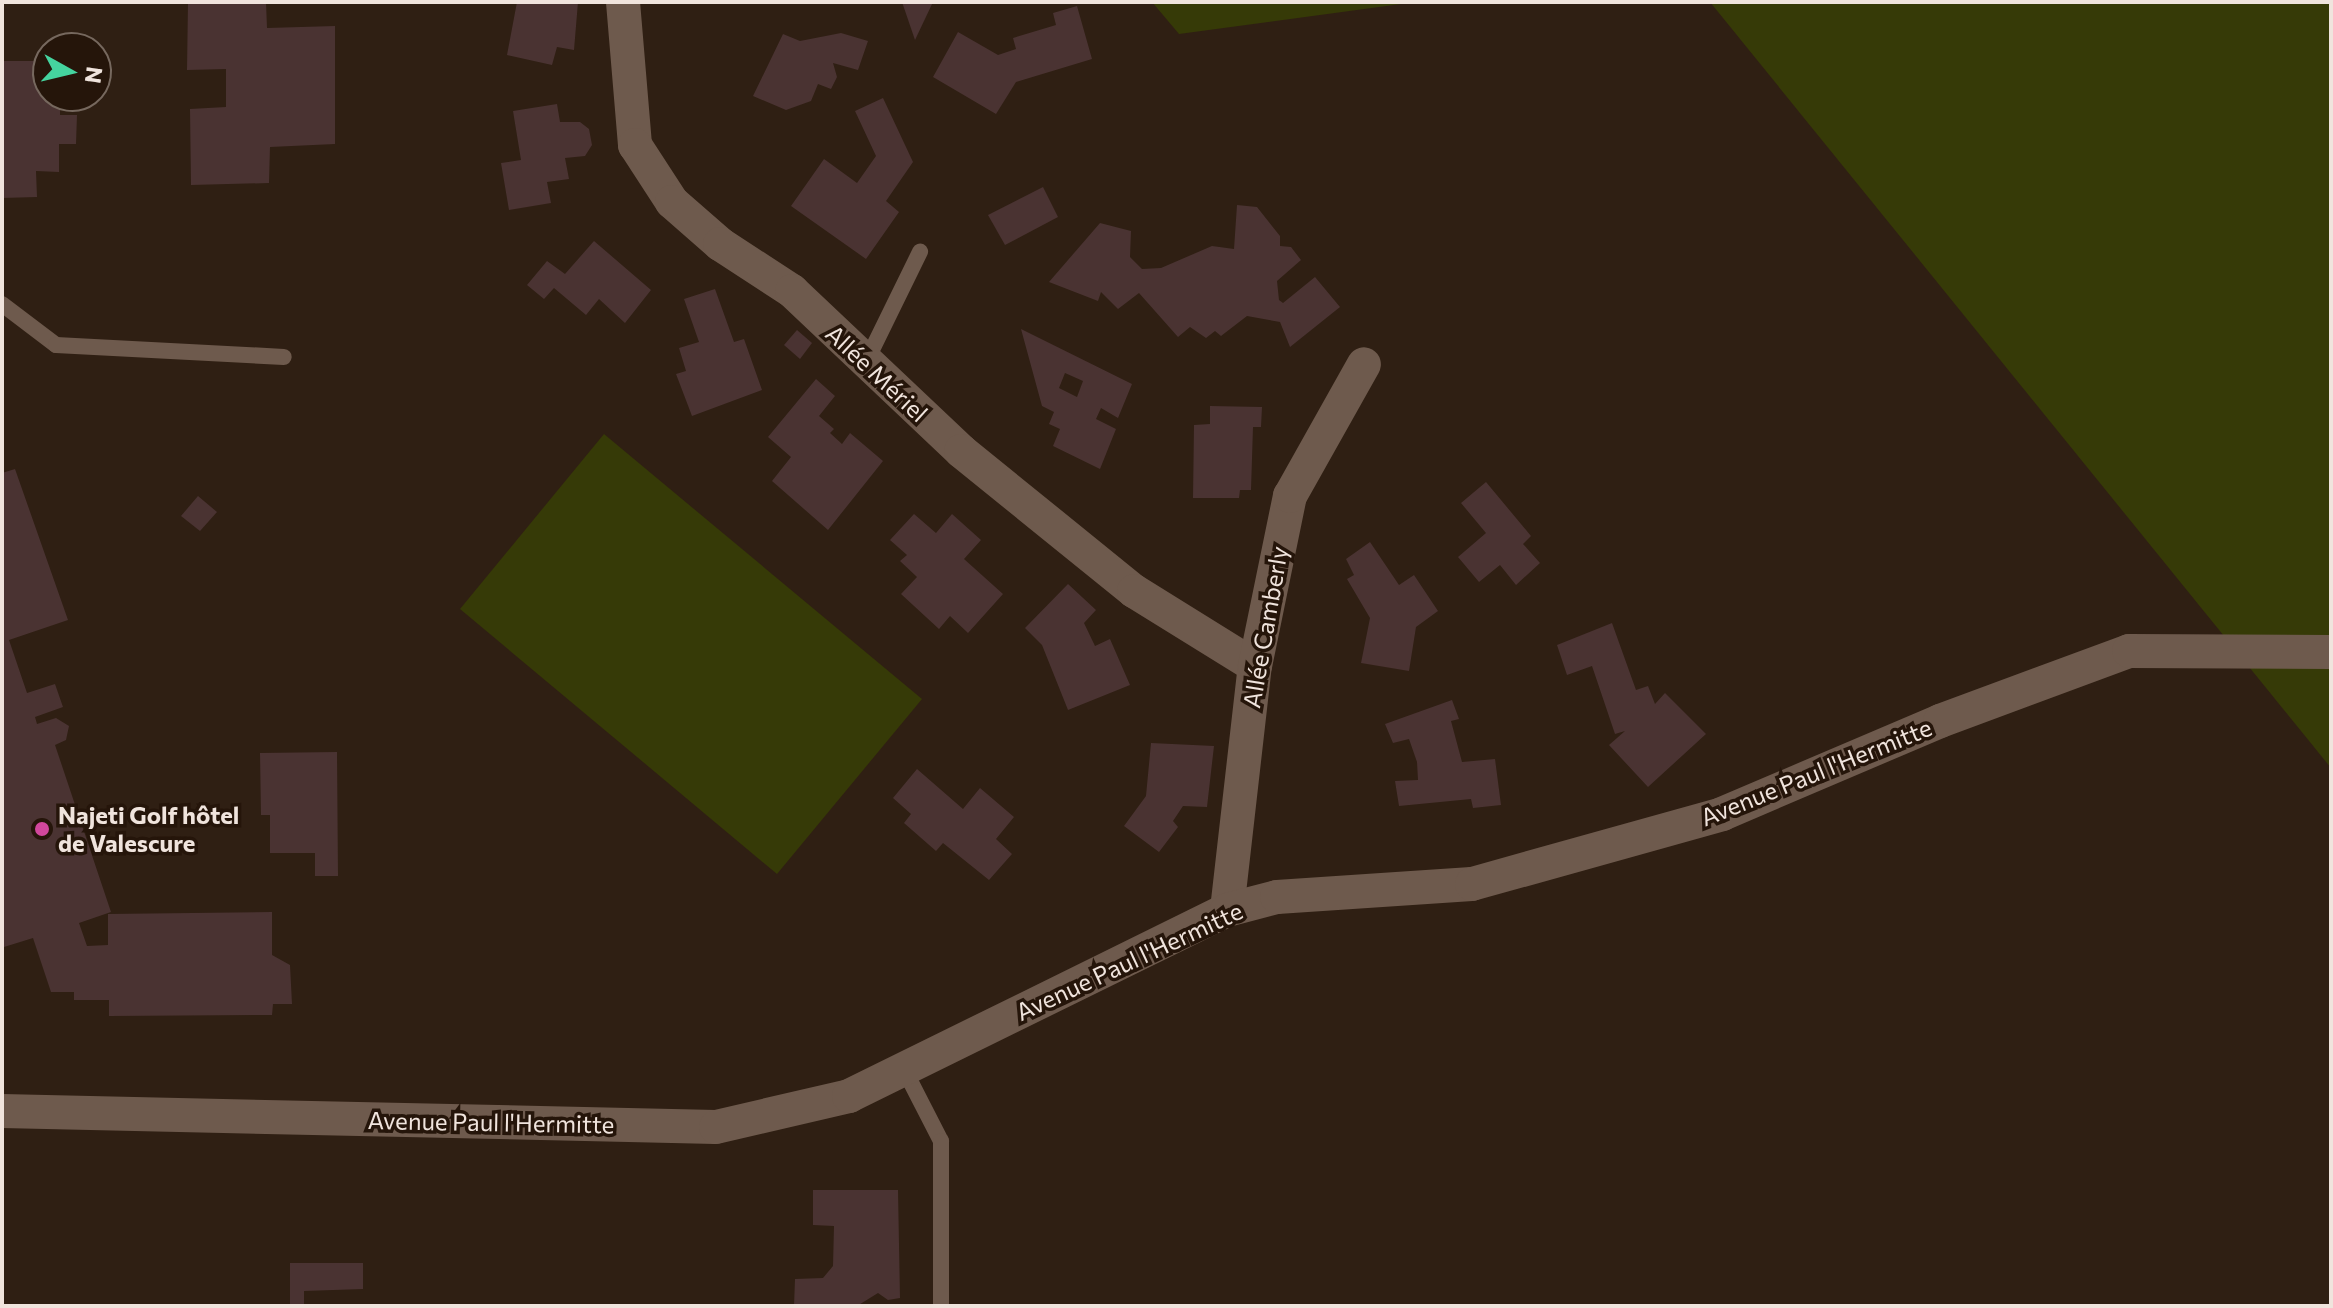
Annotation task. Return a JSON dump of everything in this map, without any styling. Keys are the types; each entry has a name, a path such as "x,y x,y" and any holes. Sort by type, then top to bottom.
{"street":[{"name":"Allée Mériel","path":"623,2 635,145 672,202 720,244 792,291 961,451 1134,591 1255,666"},
{"name":"Allée Camberly","path":"1227,910 1255,666 1290,496 1364,364"},
{"name":"Avenue Paul l'Hermitte","path":"2,1111 716,1127 849,1096 1227,910 1277,897 1472,884 1722,814 1940,721 2129,651 2331,652"}],"lane":[{"path":"866,362 920,252"},
{"path":"2,304 56,345 284,357"},
{"path":"904,1069 941,1141 941,1306"}],"green space":[{"path":"1152,2 1416,2 1179,34"},
{"path":"1710,2 2331,2 2331,768"},
{"path":"604,434 922,699 777,874 460,609"}],"building":[{"path":"188,2 266,2 267,28 335,26 335,144 270,147 269,183 191,185 190,109 226,107 226,69 187,70"},
{"path":"517,2 578,2 574,50 557,47 552,65 507,55"},
{"path":"902,2 933,2 915,40"},
{"path":"1077,6 1092,59 1016,82 996,114 933,77 958,32 998,55 1016,49 1013,38 1056,25 1053,13"},
{"path":"841,33 868,41 858,70 833,63 837,77 831,89 818,84 811,101 786,110 753,96 783,34 800,41"},
{"path":"2,61 32,61 32,112 77,115 76,144 59,144 59,172 36,171 37,197 2,198"},
{"path":"883,98 913,162 886,201 899,212 866,259 791,206 824,159 857,183 876,156 855,111"},
{"path":"557,104 560,122 580,122 589,129 592,145 585,156 565,158 569,179 547,182 551,203 509,210 501,163 521,160 513,111"},
{"path":"1043,187 1058,217 1005,245 988,215"},
{"path":"1237,205 1257,207 1280,236 1280,246 1291,247 1301,260 1277,281 1279,300 1283,303 1315,277 1340,307 1290,347 1280,322 1247,316 1221,336 1215,331 1206,338 1190,327 1178,337 1139,293 1118,309 1101,292 1098,301 1049,282 1100,223 1131,231 1130,257 1142,269 1161,268 1212,246 1234,249"},
{"path":"594,241 651,290 625,323 599,299 586,315 554,288 544,299 527,285 547,261 565,274"},
{"path":"715,289 734,342 744,339 762,390 692,416 676,374 686,371 679,348 699,342 684,299"},
{"path":"1021,329 1132,384 1118,418 1101,408 1096,419 1116,429 1100,469 1053,446 1060,429 1049,424 1054,412 1042,406","holes":["1065,373 1083,381 1077,397 1059,388"]},
{"path":"797,330 812,343 800,359 784,345"},
{"path":"816,379 835,396 819,416 834,429 830,433 842,444 850,433 883,461 828,530 772,481 791,457 768,437"},
{"path":"1210,406 1262,407 1261,427 1253,427 1251,490 1240,490 1239,498 1193,498 1194,425 1210,424"},
{"path":"15,469 68,620 9,640 27,693 55,684 63,707 35,717 37,724 56,718 69,726 66,740 55,745 111,912 79,923 87,946 108,945 108,914 272,912 272,955 290,965 292,1004 273,1004 272,1015 109,1016 109,1000 74,1000 74,992 51,992 33,938 4,947 2,473"},
{"path":"1486,482 1531,536 1523,544 1540,563 1516,585 1500,565 1479,582 1458,557 1486,533 1461,503"},
{"path":"198,496 217,512 200,531 181,516"},
{"path":"914,514 936,533 952,514 981,540 964,559 1003,594 968,633 950,616 939,629 901,594 917,577 900,561 907,555 890,540"},
{"path":"1370,542 1399,585 1414,575 1438,611 1416,627 1409,671 1361,663 1370,618 1347,579 1354,575 1346,559"},
{"path":"1068,584 1096,610 1084,623 1095,646 1110,639 1130,685 1068,710 1042,645 1025,628"},
{"path":"1612,623 1636,690 1648,686 1655,704 1665,693 1706,734 1648,787 1609,745 1625,731 1615,734 1592,666 1567,675 1557,645"},
{"path":"1452,700 1459,719 1451,721 1462,762 1495,759 1501,805 1473,808 1471,799 1399,806 1395,781 1418,780 1417,762 1409,739 1393,743 1385,724"},
{"path":"1151,743 1214,746 1207,807 1183,806 1173,821 1178,827 1159,852 1124,826 1146,796"},
{"path":"337,752 338,876 315,876 315,853 270,853 270,815 261,815 260,753"},
{"path":"917,769 963,809 980,788 1014,817 996,839 1012,854 989,880 943,843 936,851 904,823 911,814 893,798"},
{"path":"813,1190 898,1190 900,1298 888,1300 878,1293 857,1306 794,1306 795,1279 823,1278 833,1266 834,1226 813,1225"},
{"path":"290,1263 363,1263 363,1289 304,1291 304,1306 290,1306"}],"place":[{"name":"Najeti Golf hôtel de Valescure","path":"42,829"}]}
